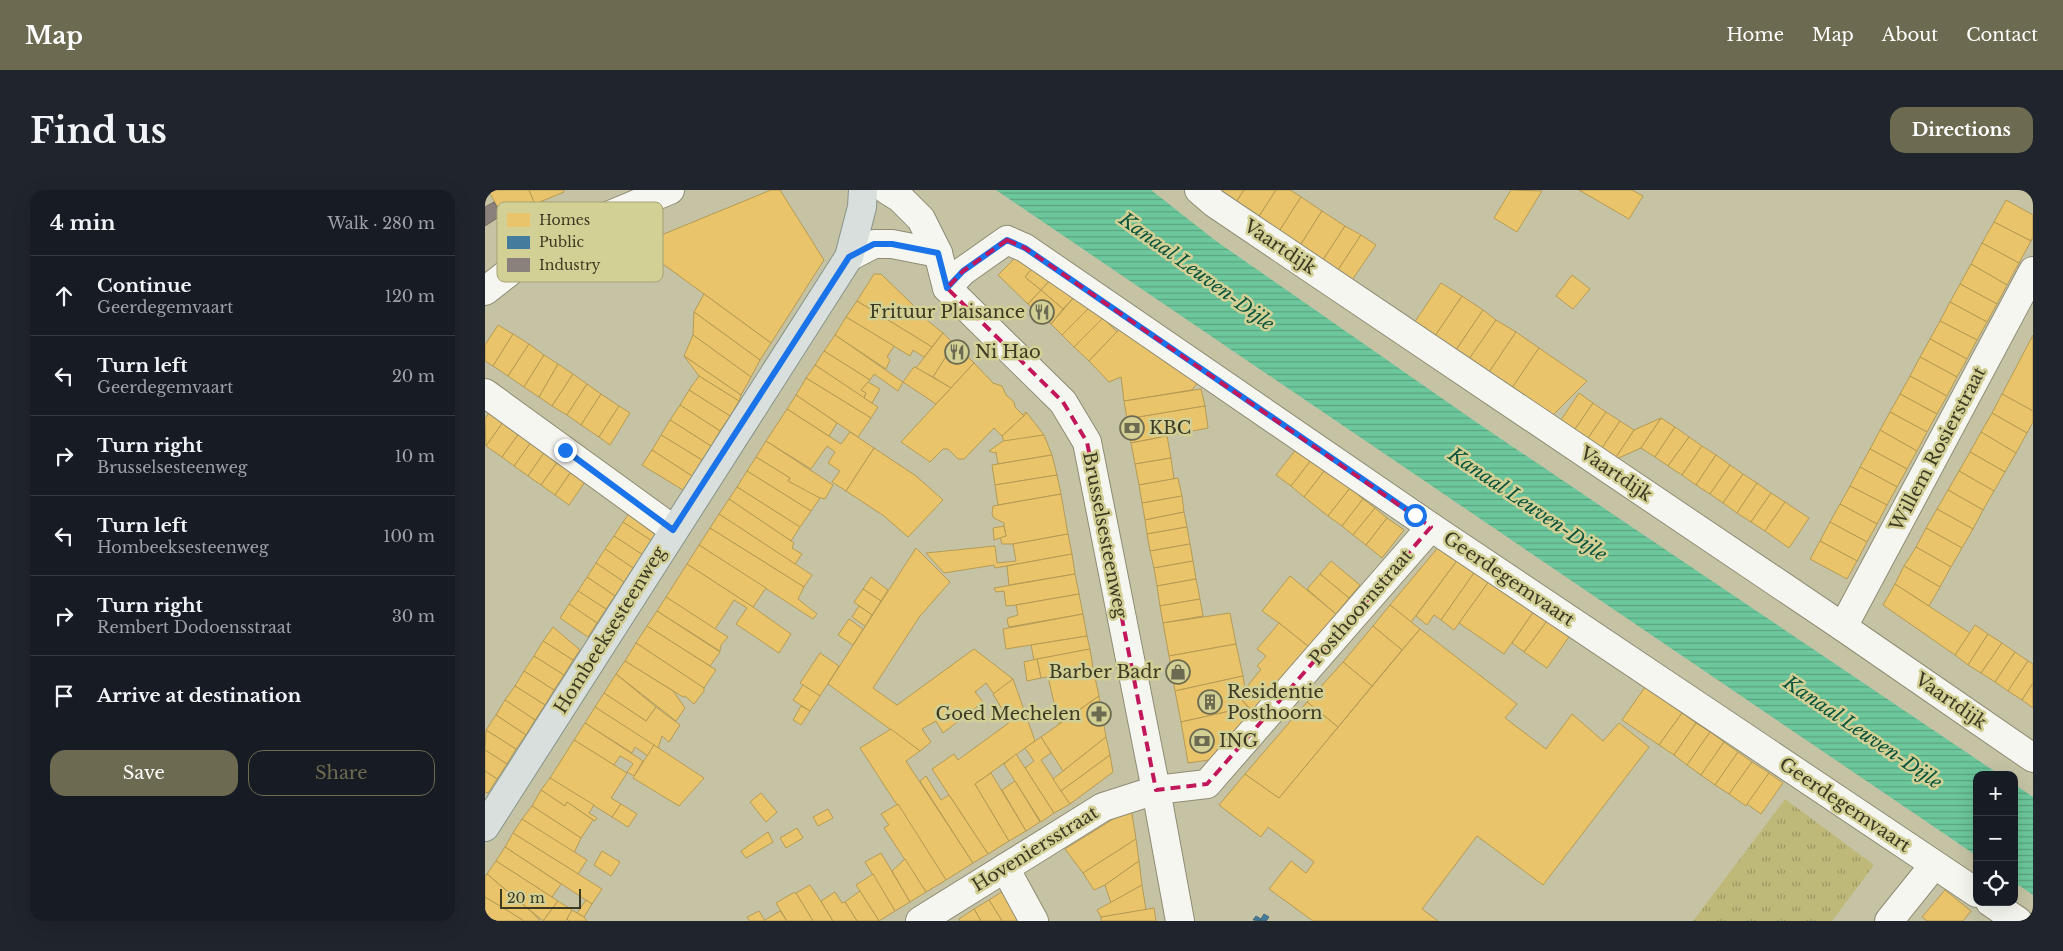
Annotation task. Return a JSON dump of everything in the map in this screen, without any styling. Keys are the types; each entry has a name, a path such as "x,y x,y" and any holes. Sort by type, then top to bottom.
{"main road":[{"name":"Hombeeksesteenweg","path":"485,827 849,257 862,207 863,190"}],"street":[{"path":"641,202 670,190"},
{"path":"887,190 900,198 921,219 938,253 947,288"},
{"name":"Vaartdijk","path":"1199,190 1230,214 1843,626 2033,758"},
{"name":"Geerdegemvaart","path":"947,288 963,271 1007,240 1025,248 1431,526 1973,890"},
{"name":"Hombeeksesteenweg","path":"849,257 874,244 892,244 938,253"},
{"name":"Willem Rosierstraat","path":"1843,626 2033,271"},
{"path":"485,291 497,282"},
{"name":"Brusselsesteenweg","path":"947,288 1063,402 1087,442 1180,921"},
{"path":"485,392 673,530"},
{"name":"Posthoornstraat","path":"1156,790 1207,784 1431,526"},
{"name":"Hoveniersstraat","path":"920,921 1103,807 1156,790"},
{"path":"1889,921 1934,865"},
{"path":"1005,868 1034,921"},
{"path":"1996,906 2018,921"}],"highlighted area":[{"path":"1007,240 1025,248 1431,527 1207,784 1156,790 1087,442 1063,402 947,288 963,271"}],"green space":[{"path":"1785,799 1874,865 1832,921 1693,921"}],"water":[{"name":"Kanaal Leuven-Dijle","path":"996,190 1151,190 1216,241 1476,422 1994,771 1973,771 1973,853"},
{"path":"2018,787 2033,797 2033,895 2018,885"}],"building: Homes":[{"path":"488,190 529,190 534,202 497,202 497,206"},
{"path":"529,190 563,190 564,192 540,202 534,202"},
{"path":"771,190 780,190 824,260 771,343 663,264 663,234"},
{"path":"1220,190 1244,190 1236,202"},
{"path":"1244,190 1276,190 1258,218 1236,202"},
{"path":"1276,190 1290,190 1301,197 1278,233 1258,218"},
{"path":"1511,190 1542,191 1517,232 1494,218"},
{"path":"1579,190 1632,190 1643,196 1629,219"},
{"path":"1301,197 1322,211 1299,247 1278,233"},
{"path":"2006,200 2033,215 2033,237 2031,241 1994,222"},
{"path":"1322,211 1345,226 1321,263 1299,247"},
{"path":"1994,222 2031,241 2019,263 1982,243"},
{"path":"1345,226 1361,235 1336,273 1321,263"},
{"path":"1361,235 1376,245 1350,283 1336,273"},
{"path":"1982,243 2019,263 2007,285 1971,264"},
{"path":"1021,252 1036,264 1025,277 1041,290 1028,304 998,275"},
{"path":"1036,264 1053,277 1041,290 1025,277"},
{"path":"1971,264 2007,285 1997,304 1960,284"},
{"path":"874,274 881,274 913,305 913,309 923,314 923,317 943,333 932,347 857,301"},
{"path":"1572,275 1590,289 1573,309 1556,296"},
{"path":"1053,277 1076,295 1063,309 1041,290"},
{"path":"1441,283 1462,296 1433,339 1412,326"},
{"path":"1960,284 1997,304 1987,322 1950,302"},
{"path":"1041,290 1063,309 1051,324 1028,304"},
{"path":"704,294 771,343 760,360 694,312"},
{"path":"1076,295 1091,306 1062,335 1051,324"},
{"path":"1462,296 1483,310 1454,353 1433,339"},
{"path":"857,301 932,347 924,357 913,350 910,356 846,317"},
{"path":"1950,302 1987,322 1977,340 1940,321"},
{"path":"1091,306 1103,318 1074,347 1062,335"},
{"path":"1483,310 1496,320 1467,362 1454,353"},
{"path":"694,312 760,360 751,377 693,335"},
{"path":"846,317 894,346 887,357 890,360 886,369 835,335"},
{"path":"1103,318 1117,332 1089,361 1074,347"},
{"path":"1128,320 1204,374 1192,390 1124,401 1121,377 1109,382 1089,361"},
{"path":"1496,320 1516,332 1487,375 1467,362"},
{"path":"1940,321 1977,340 1967,359 1930,339"},
{"path":"498,325 513,334 493,366 485,361 485,345"},
{"path":"1516,332 1539,348 1510,391 1487,375"},
{"path":"943,333 954,344 933,377 916,368"},
{"path":"513,334 529,344 508,376 493,366"},
{"path":"693,335 751,377 741,395 684,356"},
{"path":"835,335 903,382 898,391 874,374 870,380 824,351"},
{"path":"2033,335 2033,411 2002,394"},
{"path":"1930,339 1967,359 1957,377 1920,357"},
{"path":"529,344 544,355 524,387 508,376"},
{"path":"954,344 974,363 951,388 933,377"},
{"path":"1539,348 1587,381 1551,417 1510,391"},
{"path":"824,351 870,380 861,390 866,393 864,398 815,365"},
{"path":"544,355 558,364 539,397 524,387"},
{"path":"684,356 741,395 739,401 699,376"},
{"path":"1920,357 1957,377 1947,396 1910,376"},
{"path":"974,363 993,383 1002,386 1006,395 1014,402 1015,407 1023,415 1025,412 1027,413 1002,436 994,428 964,459 958,459 948,449 943,449 930,462 901,442"},
{"path":"558,364 573,374 552,406 539,397"},
{"path":"815,365 878,407 871,418 806,378"},
{"path":"915,367 951,388 936,404 903,382"},
{"path":"573,374 587,384 567,415 552,406"},
{"path":"699,376 739,401 730,416 689,390"},
{"path":"1910,376 1947,396 1937,414 1900,394"},
{"path":"806,378 871,418 858,437 796,395"},
{"path":"868,382 880,389 872,403 864,398 866,393 861,390"},
{"path":"587,384 601,394 581,425 567,415"},
{"path":"1201,389 1205,406 1127,419 1124,401"},
{"path":"689,390 730,416 720,431 680,405"},
{"path":"1579,393 1593,403 1573,432 1559,423"},
{"path":"601,394 619,406 599,437 581,425"},
{"path":"1900,394 1937,414 1927,432 1890,412"},
{"path":"2002,394 2033,411 2033,422 2027,433 1992,413"},
{"path":"796,395 837,423 829,436 787,409"},
{"path":"1593,403 1606,412 1586,441 1573,432"},
{"path":"680,405 720,431 711,446 670,420"},
{"path":"619,406 630,413 610,445 599,437"},
{"path":"1205,406 1208,428 1131,443 1127,419"},
{"path":"492,408 506,418 486,446 485,419"},
{"path":"787,409 841,444 850,432 874,448 846,491 832,482 840,471 828,463 835,452 827,446 811,469 766,441"},
{"path":"1606,412 1620,421 1600,451 1586,441"},
{"path":"1890,412 1927,432 1917,451 1880,430"},
{"path":"1027,413 1044,435 1004,442 1002,436"},
{"path":"1992,413 2027,433 2016,453 1981,432"},
{"path":"506,418 522,429 502,457 486,446"},
{"path":"1661,418 1641,448 1614,460 1634,430"},
{"path":"1661,418 1675,427 1655,457 1641,448"},
{"path":"670,420 711,446 702,460 661,435"},
{"path":"1620,421 1634,430 1614,460 1600,451"},
{"path":"1675,427 1689,437 1668,466 1655,457"},
{"path":"522,429 534,438 514,466 502,457"},
{"path":"1880,430 1917,451 1907,469 1870,449"},
{"path":"1981,432 2016,453 2005,472 1970,452"},
{"path":"661,435 702,460 692,476 652,450"},
{"path":"1044,435 1052,455 998,464 996,452 989,451 1003,441"},
{"path":"1167,436 1171,458 1135,464 1131,443"},
{"path":"1689,437 1702,446 1682,475 1668,466"},
{"path":"534,438 548,447 528,476 514,466"},
{"path":"766,441 833,485 825,499 816,497 788,481 790,478 756,457"},
{"path":"1702,446 1716,455 1696,485 1682,475"},
{"path":"548,447 561,457 541,485 528,476"},
{"path":"874,448 916,476 943,500 908,537 884,516 846,491"},
{"path":"1297,448 1312,459 1291,486 1276,475"},
{"path":"1870,449 1907,469 1897,487 1860,467"},
{"path":"652,450 692,476 683,490 642,465"},
{"path":"1970,452 2005,472 1994,491 1959,471"},
{"path":"1052,455 1057,475 995,485 992,465"},
{"path":"1716,455 1730,465 1710,494 1696,485"},
{"path":"561,457 575,466 555,495 541,485"},
{"path":"756,457 790,478 788,481 820,498 811,511 747,471"},
{"path":"1171,458 1174,479 1139,485 1135,464"},
{"path":"1312,459 1325,470 1304,497 1291,486"},
{"path":"1730,465 1743,474 1723,503 1710,494"},
{"path":"575,466 589,476 569,505 555,495"},
{"path":"1860,467 1897,487 1887,505 1850,486"},
{"path":"1325,470 1350,488 1328,516 1304,497"},
{"path":"747,471 811,511 800,527 737,487"},
{"path":"1959,471 1994,491 1983,510 1948,490"},
{"path":"1743,474 1757,483 1737,513 1723,503"},
{"path":"1057,475 1061,494 998,505 995,485"},
{"path":"1178,478 1182,496 1142,503 1139,485"},
{"path":"1757,483 1771,493 1751,522 1737,513"},
{"path":"1850,486 1887,505 1877,524 1840,504"},
{"path":"737,487 800,527 791,541 729,499"},
{"path":"1350,488 1363,499 1342,526 1328,516"},
{"path":"1948,490 1983,510 1973,529 1937,509"},
{"path":"1771,493 1785,502 1765,531 1751,522"},
{"path":"1061,494 1068,534 1013,544 1002,544 1000,537 1006,536 1004,523 994,518 992,514 993,506"},
{"path":"1182,496 1184,512 1145,520 1142,503"},
{"path":"729,499 794,543 792,548 802,554 795,564 719,514"},
{"path":"1363,499 1375,508 1353,535 1342,526"},
{"path":"1785,502 1809,518 1789,548 1765,531"},
{"path":"1840,504 1877,524 1867,542 1830,522"},
{"path":"1375,508 1387,518 1366,545 1353,535"},
{"path":"632,509 661,527 652,541 623,522"},
{"path":"1937,509 1973,529 1962,548 1926,528"},
{"path":"1184,512 1187,527 1147,534 1145,520"},
{"path":"719,514 812,575 804,587 710,528"},
{"path":"1387,518 1404,530 1382,558 1366,545"},
{"path":"623,522 652,541 643,555 614,536"},
{"path":"1830,522 1867,542 1857,561 1820,541"},
{"path":"1004,526 1006,536 994,540 993,528"},
{"path":"1187,527 1190,544 1150,551 1147,534"},
{"path":"710,528 804,587 798,599 817,614 813,619 699,545"},
{"path":"1926,528 1962,548 1951,567 1916,547"},
{"path":"1068,534 1072,554 995,568 994,565 944,573 926,553 995,546 997,563 1016,561 1013,544"},
{"path":"614,536 643,555 633,568 605,549"},
{"path":"1820,541 1857,561 1847,579 1810,559"},
{"path":"1190,544 1193,561 1154,568 1150,551"},
{"path":"1441,544 1459,558 1411,622 1390,605"},
{"path":"699,545 766,588 753,607 687,564"},
{"path":"1916,547 1951,567 1940,587 1904,566"},
{"path":"916,548 950,582 920,616 873,688 897,705 974,649 1013,679 994,694 986,683 975,692 983,702 943,733 936,721 922,729 931,742 920,751 828,684"},
{"path":"605,549 633,568 624,582 596,563"},
{"path":"1072,554 1075,574 1009,585 1007,566"},
{"path":"1459,558 1476,570 1441,620 1434,615 1427,625 1416,616"},
{"path":"1193,561 1196,579 1157,586 1154,568"},
{"path":"1331,561 1360,585 1349,598 1320,574"},
{"path":"596,563 624,582 615,596 587,577"},
{"path":"687,564 791,634 779,653 736,624 747,608 734,600 715,629 666,597"},
{"path":"1904,566 1940,587 1929,606 1895,584"},
{"path":"1476,570 1490,580 1454,630 1441,620"},
{"path":"1075,574 1079,594 1016,605 1006,606 1004,591 996,592 994,588"},
{"path":"1320,574 1349,598 1336,614 1307,589"},
{"path":"1290,576 1336,614 1309,647 1262,611"},
{"path":"587,577 615,596 606,609 578,591"},
{"path":"871,577 888,590 881,601 863,589"},
{"path":"1196,579 1200,599 1160,606 1157,586"},
{"path":"1490,580 1534,611 1504,654 1459,623"},
{"path":"1895,584 1970,633 1955,655 1883,605"},
{"path":"863,589 881,601 872,615 854,602"},
{"path":"578,591 606,609 597,623 569,604"},
{"path":"1079,594 1083,614 1009,627 1008,618 1018,615 1016,605"},
{"path":"666,597 728,637 721,645 720,651 657,611"},
{"path":"1200,599 1203,616 1163,623 1160,606"},
{"path":"569,604 597,623 588,637 560,618"},
{"path":"1390,605 1420,629 1402,650 1373,626"},
{"path":"859,606 872,615 865,626 852,617"},
{"path":"657,611 720,652 710,666 647,626"},
{"path":"1534,611 1547,621 1524,652 1512,643"},
{"path":"1230,613 1236,644 1169,656 1163,623"},
{"path":"1083,614 1087,636 1006,649 1003,629"},
{"path":"849,619 863,629 853,645 838,635"},
{"path":"1547,621 1569,637 1547,668 1524,652"},
{"path":"1279,623 1309,647 1255,714 1239,697 1261,669 1257,666 1266,656 1257,649"},
{"path":"1975,625 1988,634 1968,665 1955,655"},
{"path":"647,626 716,670 704,688 636,643"},
{"path":"1373,626 1402,650 1372,686 1343,662"},
{"path":"553,627 580,650 573,660 543,641"},
{"path":"1420,629 1517,704 1505,718 1546,749 1572,714 1603,741 1619,723 1649,747 1543,885 1477,836 1422,909 1438,921 1313,921 1269,889 1291,861 1306,873 1314,862 1268,827 1261,837 1219,805 1245,774 1279,798"},
{"path":"1988,634 2002,643 1981,673 1968,665"},
{"path":"1087,636 1090,649 1034,660 1031,645"},
{"path":"543,641 573,660 564,675 534,656"},
{"path":"636,643 704,688 704,691 694,704 685,696 683,697 625,661"},
{"path":"2002,643 2015,652 1995,682 1981,673"},
{"path":"1236,644 1243,676 1175,691 1169,656"},
{"path":"1090,649 1093,668 1041,678 1037,659"},
{"path":"2015,652 2028,661 2008,691 1995,682"},
{"path":"820,653 839,666 820,696 800,683"},
{"path":"534,656 564,675 554,690 524,671"},
{"path":"1037,659 1041,678 1027,681 1024,662"},
{"path":"625,661 673,691 685,708 676,721 616,674"},
{"path":"2028,661 2033,664 2033,683 2022,700 2008,691"},
{"path":"1343,662 1372,686 1338,727 1307,702"},
{"path":"1093,668 1099,696 1059,724 1048,677"},
{"path":"524,671 554,690 545,705 515,686"},
{"path":"616,674 656,707 646,721 604,693"},
{"name":"Residentie Posthoorn","path":"1243,676 1245,689 1239,697 1248,707 1181,722 1175,691"},
{"path":"1013,679 1035,741 975,784 1009,841 988,854 932,769 954,754 958,760 1010,722 993,694"},
{"path":"2033,683 2033,708 2022,700"},
{"path":"803,685 820,696 810,711 793,700"},
{"path":"515,686 545,705 535,720 505,700"},
{"path":"1645,687 1682,713 1659,745 1622,720"},
{"path":"604,693 646,721 656,707 680,725 669,742 662,736 658,748 595,707"},
{"path":"1099,696 1106,737 1063,771 1041,737"},
{"path":"505,700 535,720 526,735 496,715"},
{"path":"1307,702 1338,727 1279,798 1245,774"},
{"path":"801,706 810,711 801,725 793,720"},
{"path":"595,707 654,745 648,756 635,747 632,753 585,723"},
{"path":"1248,707 1255,714 1216,759 1188,763 1181,722"},
{"path":"1682,713 1696,723 1674,755 1659,745"},
{"path":"496,715 526,735 516,749 486,730"},
{"path":"585,723 643,761 634,776 627,772 633,764 631,762 620,756 614,765 574,740"},
{"path":"1696,723 1710,732 1687,765 1674,755"},
{"path":"891,729 920,751 906,761 973,863 946,880 860,748"},
{"path":"486,730 516,749 507,764 485,750"},
{"path":"1710,732 1724,742 1701,775 1687,765"},
{"path":"1041,737 1051,753 1041,760 1070,804 1054,813 1025,768 1034,761 1025,748"},
{"path":"1106,737 1110,755 1061,791 1053,779"},
{"path":"574,740 627,773 611,798 621,804 612,817 550,778"},
{"path":"1724,742 1738,752 1715,785 1701,775"},
{"path":"654,745 704,778 679,806 633,778"},
{"path":"485,750 507,764 497,779 485,771"},
{"path":"1738,752 1752,762 1729,794 1715,785"},
{"path":"1016,754 1054,813 1041,822 1004,764"},
{"path":"1110,755 1113,772 1070,804 1061,791"},
{"path":"1752,762 1769,773 1746,806 1729,794"},
{"path":"485,771 497,779 488,793 485,792"},
{"path":"991,773 1026,831 1009,841 975,784"},
{"path":"1769,773 1783,783 1761,814 1747,804"},
{"path":"926,776 941,800 949,795 988,854 973,863 920,781"},
{"path":"550,778 594,805 589,813 597,818 595,821 567,802 565,806 541,790"},
{"path":"1015,781 1040,822 1026,831 1002,790"},
{"path":"541,790 565,806 567,802 593,820 581,838 532,806"},
{"path":"761,793 777,812 766,822 750,802"},
{"path":"621,804 637,814 628,827 612,817"},
{"path":"898,804 946,880 926,892 884,828 889,825 881,814"},
{"path":"532,806 581,838 574,853 522,819"},
{"path":"1131,808 1136,839 1083,873 1065,849"},
{"path":"828,809 833,818 818,826 813,817"},
{"path":"522,819 587,860 578,874 513,833"},
{"path":"797,828 803,838 786,848 780,838"},
{"path":"768,832 773,842 746,858 741,851"},
{"path":"513,833 602,889 592,904 505,847"},
{"path":"1136,839 1139,861 1105,885 1094,890 1083,873"},
{"path":"505,847 561,884 552,897 496,861"},
{"path":"602,851 620,862 611,876 594,865"},
{"path":"881,853 910,902 895,911 865,862"},
{"path":"905,859 926,892 910,902 892,871"},
{"path":"496,861 558,901 543,921 487,874"},
{"path":"1139,861 1142,885 1111,903 1105,885"},
{"path":"487,874 540,921 524,921 485,897 485,877"},
{"path":"873,874 895,911 879,921 856,885"},
{"path":"810,885 833,921 813,921 796,893"},
{"path":"1142,885 1146,910 1101,917 1097,910"},
{"path":"1005,890 1019,921 1002,921 989,900"},
{"path":"1945,890 1971,911 1963,921 1927,921 1922,917"},
{"path":"860,891 879,921 857,921 845,902"},
{"path":"835,892 842,903 845,902 857,921 833,921 821,901"},
{"path":"796,893 813,921 787,921 776,903"},
{"path":"485,897 524,921 493,921 485,916"},
{"path":"586,900 592,904 584,917 577,913"},
{"path":"989,900 1002,921 981,921 974,909"},
{"path":"558,901 572,910 566,921 543,921"},
{"path":"1154,908 1156,921 1101,921 1101,917"},
{"path":"974,909 981,921 960,921 959,919"},
{"path":"572,910 587,921 569,921 567,919"},
{"path":"759,911 765,921 750,921 747,917"},
{"path":"780,911 787,921 765,921 765,920"}],"building: Public":[{"path":"1264,914 1269,917 1266,921 1253,920 1256,916 1261,919"}],"building: Industry":[{"path":"494,202 497,207 497,218 485,226 485,207"}],"place":[{"name":"Frituur Plaisance","path":"1042,312"},
{"name":"Ni Hao","path":"957,352"},
{"name":"KBC","path":"1132,428"},
{"name":"Barber Badr","path":"1178,672"},
{"name":"Residentie Posthoorn","path":"1210,702"},
{"name":"Goed Mechelen","path":"1099,714"},
{"name":"ING","path":"1202,741"}],"route":[{"path":"565,450 673,530 849,257 874,244 892,244 938,253 947,288 963,271 1007,240 1025,248 1415,515"}]}
